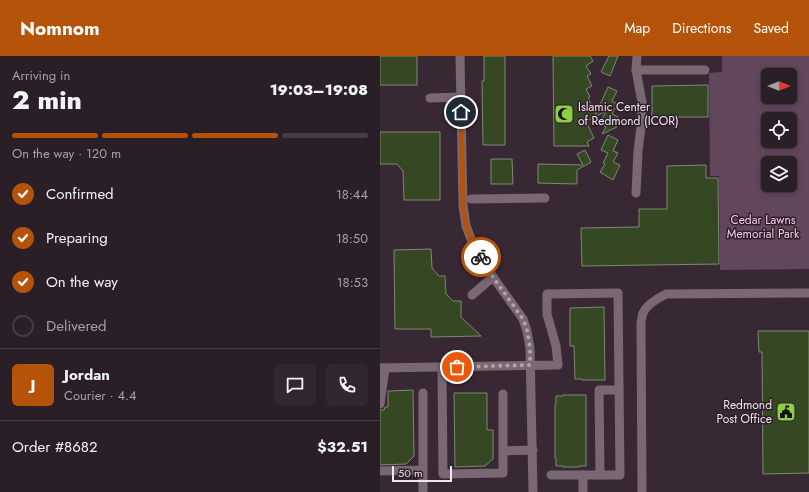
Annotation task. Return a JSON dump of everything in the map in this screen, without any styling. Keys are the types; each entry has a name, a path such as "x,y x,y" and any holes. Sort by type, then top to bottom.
{"street":[{"path":"460,56 463,205 466,226 473,244 493,277 523,319 527,330 530,348 533,492"},
{"path":"636,193 642,102 636,70 637,56"},
{"path":"636,70 705,70"},
{"path":"430,98 461,97"},
{"path":"471,199 545,198"},
{"path":"472,295 493,277"},
{"path":"380,404 383,368 558,365 556,346 547,314 547,294 618,293 620,475 551,475"},
{"path":"642,492 641,324 644,313 650,304 666,294 809,293"},
{"path":"442,367 443,474 503,473 503,394"},
{"path":"600,475 599,390 619,390"},
{"path":"423,393 423,492"},
{"path":"503,450 533,450"},
{"path":"380,471 423,470"},
{"path":"583,475 583,492"}],"green space":[{"name":"Cedar Lawns Memorial Park","path":"722,56 809,56 809,269 720,270 719,176 710,176 709,73 722,72"}],"building":[{"path":"380,56 417,56 417,85 380,85"},
{"path":"484,56 505,56 505,145 483,145 482,81 484,81"},
{"path":"553,56 590,56 593,61 586,66 591,74 587,76 592,86 586,89 590,97 588,98 596,114 608,87 617,91 612,101 617,104 612,114 618,117 613,125 617,127 602,134 606,127 600,124 606,111 589,120 584,117 594,138 587,142 589,146 554,146"},
{"path":"609,56 618,56 610,76 601,72"},
{"path":"708,85 708,117 652,117 652,86"},
{"path":"380,132 440,132 440,200 404,200 403,171 397,164 380,164"},
{"path":"608,135 618,140 613,151 618,153 613,162 620,165 613,180 600,172 605,164 603,163 608,153 601,150"},
{"path":"585,150 591,162 577,170 577,184 538,183 538,164 583,165 577,154"},
{"path":"491,159 512,159 513,184 491,184"},
{"path":"706,165 706,178 718,178 719,264 582,266 581,228 639,227 639,209 667,209 667,166"},
{"path":"431,249 432,268 439,276 445,276 446,294 453,301 461,301 461,317 481,336 431,337 431,329 395,329 394,250"},
{"path":"604,307 605,380 575,379 574,346 570,346 570,308"},
{"name":"Redmond Post Office","path":"758,331 809,331 809,473 763,474 762,352 759,352"},
{"path":"413,390 414,456 406,464 380,465 380,410 384,410 385,407 388,407 388,391"},
{"path":"454,393 487,393 487,430 493,430 493,459 485,466 455,467"},
{"path":"586,395 586,466 556,466 555,404 556,396"}],"way so far":[{"path":"457,367 530,365 530,348 527,330 523,319 493,277 481,257"}],"place":[{"name":"Islamic Center of Redmond (ICOR)","path":"564,114"},
{"name":"Redmond Post Office","path":"786,412"}],"route":[{"path":"461,112 463,205 466,226 473,244 481,257"}]}
